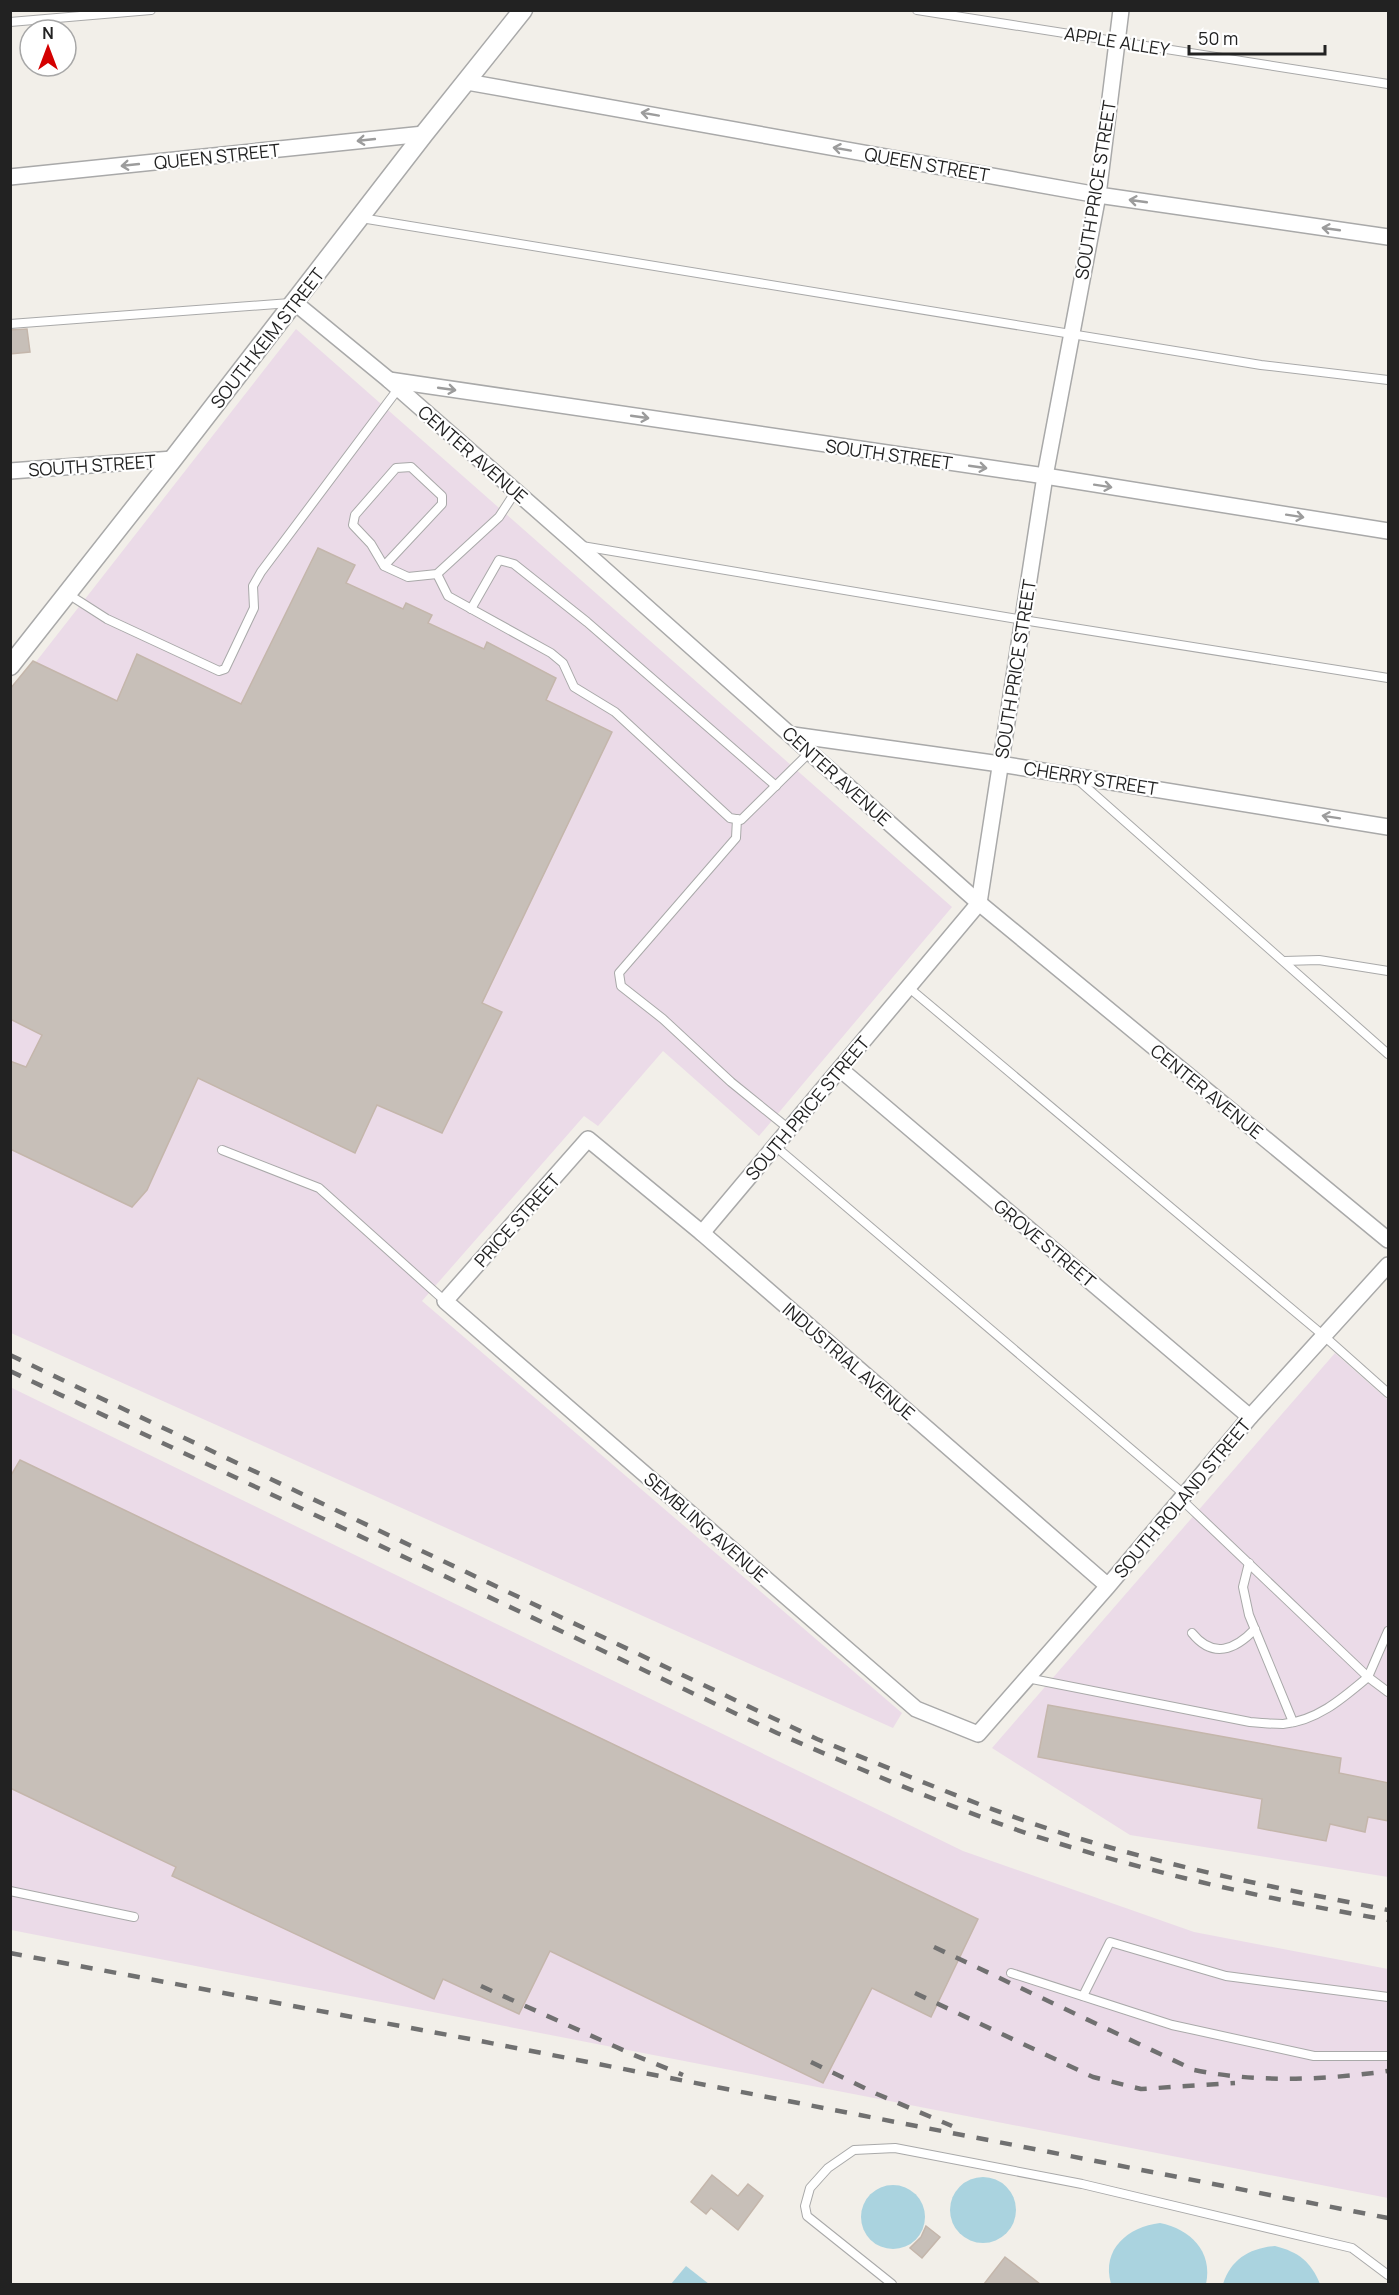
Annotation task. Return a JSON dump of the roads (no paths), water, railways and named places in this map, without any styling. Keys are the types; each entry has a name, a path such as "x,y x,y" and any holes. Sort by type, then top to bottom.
{"street":[{"name":"SOUTH KEIM STREET","path":"10,666 523,10"},
{"name":"SOUTH PRICE STREET","path":"702,1233 979,903 1045,476 1098,195 1121,10"},
{"name":"QUEEN STREET","path":"467,82 1098,195 1389,237"},
{"name":"QUEEN STREET","path":"10,177 424,134"},
{"name":"CENTER AVENUE","path":"294,302 516,491 793,735 815,746 979,903 1389,1240"},
{"name":"SOUTH STREET","path":"393,385 1045,476 1389,531"},
{"name":"SOUTH STREET","path":"10,471 173,459"},
{"name":"CHERRY STREET","path":"815,746 1000,764 1389,827"},
{"name":"GROVE STREET","path":"840,1069 1250,1417"},
{"name":"INDUSTRIAL AVENUE","path":"588,1139 702,1233 1108,1586"},
{"name":"PRICE STREET","path":"445,1301 588,1139"},
{"name":"SOUTH ROLAND STREET","path":"978,1734 1108,1586 1250,1417 1389,1265"},
{"name":"SEMBLING AVENUE","path":"445,1301 916,1709 978,1734"}],"lane":[{"path":"10,22 151,10"},
{"name":"APPLE ALLEY","path":"917,10 1389,84"},
{"path":"359,218 1261,364 1389,380"},
{"path":"10,324 294,302"},
{"path":"68,594 107,619 219,671 225,669 254,609 253,586 261,572 393,385"},
{"path":"384,566 442,504 442,496 411,466 396,468 355,515 353,525 371,544 384,566 408,577 437,574 499,516 516,491"},
{"path":"577,545 1023,620 1389,678"},
{"path":"471,609 499,560 514,564 587,622 776,786"},
{"path":"437,574 448,596 551,653 563,663 574,687 615,712 730,818 741,820 815,746"},
{"path":"1072,775 1389,1054"},
{"path":"737,819 736,837 620,973 621,986 663,1019 730,1082 789,1129"},
{"path":"1284,962 1319,960 1389,971"},
{"path":"908,987 1389,1393"},
{"path":"775,1146 1183,1497 1368,1677 1389,1692"},
{"path":"222,1150 319,1188 445,1301"},
{"path":"1249,1563 1243,1587 1249,1615 1293,1722"},
{"path":"1192,1633 1204,1645 1224,1648 1235,1647 1255,1629"},
{"path":"1027,1678 1250,1722 1283,1724 1322,1712 1368,1677 1389,1631"},
{"path":"10,1891 134,1917"},
{"path":"1083,1996 1110,1942 1227,1977 1389,1997"},
{"path":"1011,1972 1172,2025 1314,2056 1389,2056"},
{"path":"892,2284 807,2216 805,2206 810,2188 828,2168 854,2150 895,2148 1082,2184 1352,2248 1389,2275"}],"water":[{"path":"983,2177 996,2180 1006,2187 1013,2197 1016,2210 1013,2223 1006,2233 996,2240 983,2243 970,2240 960,2233 953,2223 950,2210 953,2197 960,2187 970,2180"},
{"path":"893,2185 905,2187 916,2194 923,2205 925,2217 923,2229 916,2240 905,2247 893,2249 881,2247 870,2240 863,2229 861,2217 863,2205 870,2194 881,2187"},
{"path":"1160,2223 1181,2230 1197,2243 1206,2261 1206,2284 1111,2284 1110,2260 1120,2242 1137,2229"},
{"path":"1275,2246 1291,2251 1303,2259 1313,2270 1320,2284 1223,2284 1231,2268 1243,2256 1257,2249"},
{"path":"686,2266 709,2284 671,2284"}],"railway":[{"path":"10,1355 817,1739 918,1780 1021,1820 1128,1852 1239,1879 1388,1910"},
{"path":"10,1371 777,1733 932,1798 1026,1833 1116,1860 1251,1894 1388,1920"},
{"path":"934,1947 1194,2070 1242,2077 1291,2079 1388,2071"},
{"path":"10,1953 475,2040 1388,2218"},
{"path":"481,1986 683,2075"},
{"path":"915,1993 1093,2077 1141,2089 1235,2083"},
{"path":"811,2062 877,2094 952,2126"}]}
